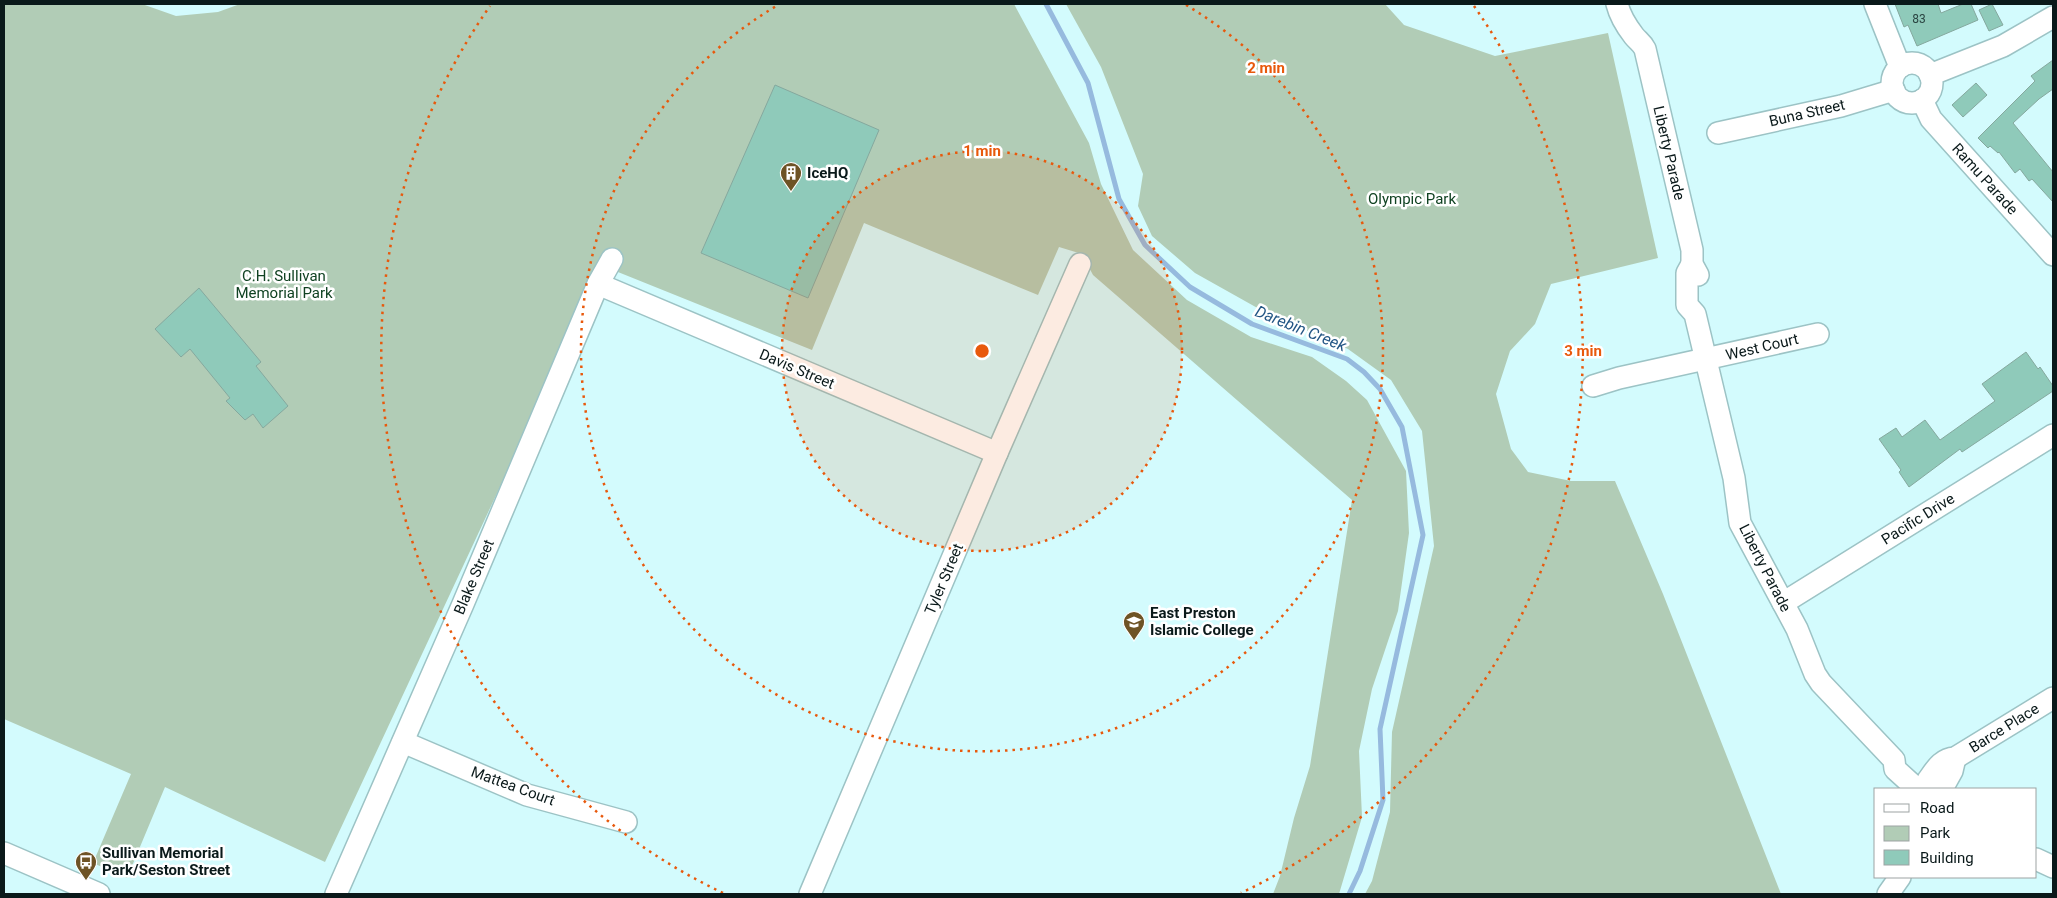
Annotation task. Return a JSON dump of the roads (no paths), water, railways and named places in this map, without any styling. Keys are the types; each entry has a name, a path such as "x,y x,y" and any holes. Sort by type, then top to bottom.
{"street":[{"name":"Liberty Parade","path":"1618,4 1624,21 1642,43 1648,62 1692,250 1692,264 1687,273 1687,305 1695,314 1706,359 1734,478 1740,523 1798,629 1815,674 1822,684 1894,760 1895,769 1932,787"},
{"name":"Liberty Parade","path":"1630,4 1644,30 1645,35 1642,43"},
{"path":"1875,4 1900,67"},
{"path":"1930,75 2003,46 2053,17"},
{"path":"1911,63 1927,70 1932,86 1930,92 1922,100 1909,102 1897,96 1894,90 1893,78 1900,67 1911,63"},
{"name":"Buna Street","path":"1718,133 1841,106 1894,90"},
{"name":"Ramu Parade","path":"1922,100 1931,119 2053,255"},
{"name":"Blake Street","path":"336,894 403,742 598,284 612,259"},
{"name":"Tyler Street","path":"810,894 997,453 1080,264"},
{"name":"Davis Street","path":"598,284 997,453"},
{"name":"West Court","path":"1593,386 1619,378 1818,334"},
{"name":"Pacific Drive","path":"1783,602 2053,435"},
{"name":"Barce Place","path":"1932,787 1942,762 1955,758 2053,698"},
{"name":"Mattea Court","path":"403,742 527,795 626,822"},
{"path":"4,853 99,894"},
{"path":"2037,859 2053,867"},
{"path":"1888,894 1899,878"}],"waterway":[{"name":"Darebin Creek","path":"1046,4 1088,83 1119,199 1145,245 1190,287 1252,324 1347,359 1364,372 1380,389 1402,427 1423,535 1380,729 1383,800 1360,871 1349,894"}],"place":[{"name":"IceHQ","path":"791,192"},
{"name":"East Preston Islamic College","path":"1134,641"},
{"name":"Sullivan Memorial Park/Seston Street","path":"86,881"}],"park label":[{"name":"Olympic Park","path":"1412,199"},
{"name":"C.H. Sullivan Memorial Park","path":"284,284"}]}
